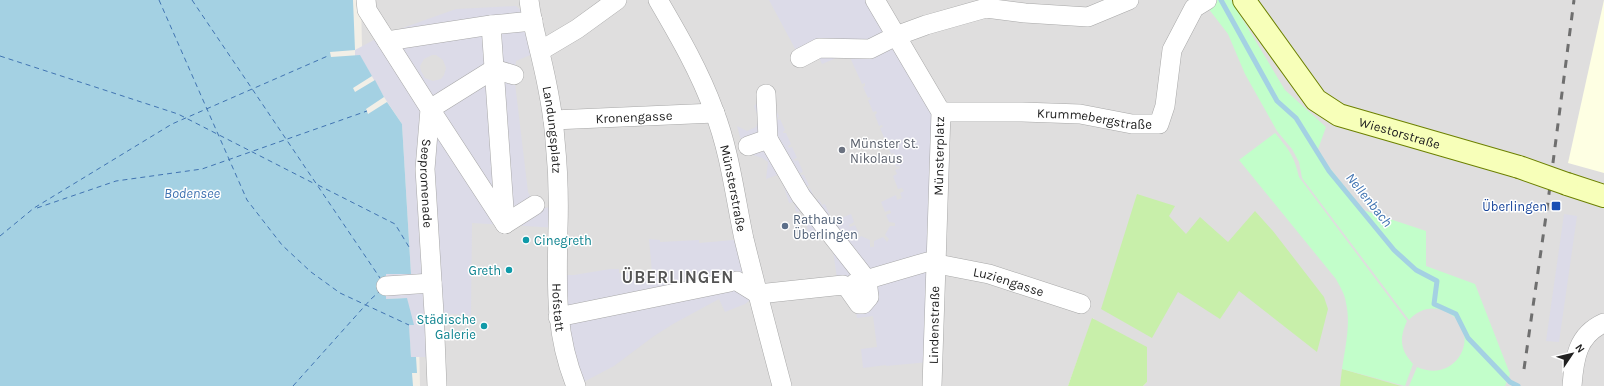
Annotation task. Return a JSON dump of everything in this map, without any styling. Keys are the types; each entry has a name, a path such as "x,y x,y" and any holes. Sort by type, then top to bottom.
{"street":[{"path":"366,0 367,10 505,224"},
{"name":"Landungsplatz","path":"529,0 553,120 557,164 558,228"},
{"path":"387,41 491,25 536,36 578,29 617,0"},
{"name":"Münsterstraße","path":"658,0 692,61 715,113 726,152 758,294 782,386"},
{"name":"Münsterplatz","path":"875,0 941,112 935,264"},
{"path":"800,58 819,48 870,49 896,36 985,4 1026,13 1088,17 1129,0"},
{"name":"Wiestorstraße","path":"1244,0 1312,95 1327,108 1339,115 1379,128 1519,167 1604,196"},
{"name":"Krummebergstraße","path":"941,112 1080,114 1132,124 1159,124 1166,106 1172,50 1194,3"},
{"path":"491,25 505,224"},
{"path":"430,109 494,69 514,75"},
{"path":"766,94 768,139 853,283"},
{"name":"Seepromenade","path":"430,109 425,169 432,283 436,386"},
{"name":"Kronengasse","path":"553,120 715,113"},
{"path":"748,146 768,139"},
{"path":"505,224 535,205"},
{"name":"Hofstatt","path":"558,228 556,275 558,317 567,361 576,386"},
{"name":"Luziengasse","path":"758,294 853,283 928,262 988,274 1081,304"},
{"name":"Lindenstraße","path":"932,386 935,264"},
{"path":"558,317 734,282 758,294"},
{"path":"386,286 432,283"},
{"path":"1572,386 1576,353 1587,333 1604,323"}],"shaded area":[{"path":"361,0 1604,0 1604,386 1143,386 1147,382 1093,318 1068,386 420,386 418,301 405,118 362,47"},
{"path":"769,0 875,0 941,112 929,362 863,368 861,349 877,347 873,316 857,318 854,303 838,285 832,244 820,235 816,239 810,240 803,211 796,212 794,202 789,203 780,174 766,179 768,162 753,155 747,139 741,140 737,126 747,131 756,127 759,119 754,106 769,92 779,117 777,118 778,120 780,119 785,130 783,133 786,133 791,144 788,146 789,148 792,147 797,158 794,159 795,161 798,160 803,172 800,173 801,175 804,175 809,185 806,187 807,189 810,188 815,199 813,202 819,199 822,205 825,204 830,216 826,217 830,225 837,223 836,220 851,214 854,222 849,225 850,227 855,225 859,234 855,238 857,240 861,236 870,240 870,247 874,247 874,241 883,237 887,242 889,239 885,235 890,226 895,226 895,223 889,222 886,215 891,213 890,210 885,212 881,202 896,195 897,200 902,198 900,193 904,191 902,188 898,189 893,176 897,174 895,170 900,168 899,166 896,167 892,156 894,153 891,154 886,142 888,139 885,140 880,128 883,127 882,125 879,126 875,115 877,113 876,111 873,112 868,100 871,99 870,97 868,98 863,87 865,86 865,83 862,84 848,53 822,64 818,56 800,58"},
{"path":"1604,0 1604,173 1568,163"},
{"path":"516,6 533,21 540,51 516,61 514,75 528,192 535,205 546,208 559,203 558,228 472,223 471,315 434,313 436,357 411,357 407,298 386,299 385,274 411,274 402,124 360,56 355,56 355,50 383,35 456,9","holes":["432,55 436,55 443,60 446,68 441,79 433,81 425,78 420,66 424,59"]},
{"path":"1564,214 1577,216 1559,342 1546,341"},
{"path":"649,239 660,240 660,242 699,240 699,243 745,239 758,294 745,304 725,312 719,299 654,336 614,366 576,386 557,275 574,275 610,269 619,269 619,273 652,272"}],"green space":[{"path":"1210,0 1231,0 1285,90 1326,127 1317,152 1363,210 1426,231 1426,266 1475,284 1510,374 1505,386 1409,386 1417,367 1432,371 1446,368 1456,361 1462,351 1465,340 1462,328 1455,318 1442,310 1437,309 1424,310 1409,320 1302,178 1299,162 1292,149 1277,131 1245,74 1228,34 1208,8"},
{"path":"1275,133 1290,153 1299,177 1407,321 1404,327 1402,344 1405,354 1413,364 1405,386 1342,369 1348,319 1342,291 1336,279 1239,160"},
{"path":"1137,194 1175,206 1169,216 1186,234 1200,217 1228,242 1255,211 1273,231 1324,297 1328,309 1317,352 1239,291 1220,319 1178,292 1152,338 1101,309"},
{"path":"1092,318 1147,347 1147,382 1143,386 1068,386"},
{"path":"1342,369 1401,386 1340,386"}],"water":[{"name":"Bodensee","path":"0,0 353,0 355,50 330,52 331,57 360,55 372,76 353,88 355,92 375,80 384,97 366,109 368,114 387,102 402,124 411,274 386,274 386,299 407,298 414,325 409,325 411,357 416,357 417,373 412,373 413,386 0,386"}],"waterway":[{"name":"Nellenbach","path":"1221,0 1277,101 1296,118 1329,171 1394,250 1416,270 1437,281 1434,304 1456,314 1468,338 1510,382 1518,386"}],"ferry route":[{"path":"159,0 247,200 282,245 311,272 340,293 409,325"},
{"path":"192,0 380,278"},
{"path":"0,236 34,208 172,124 330,55"},
{"path":"0,56 178,114 315,184"},
{"path":"37,208 116,181 202,169 367,111"},
{"path":"318,185 395,224 409,247"},
{"path":"293,386 379,292"}],"railway":[{"path":"1524,369 1547,209 1574,0"}],"place":[{"name":"Münster St. Nikolaus","path":"842,150"},
{"name":"Überlingen","path":"1556,206"},
{"name":"Rathaus Überlingen","path":"785,226"},
{"name":"Cinegreth","path":"526,240"},
{"name":"Greth","path":"509,270"},
{"name":"Städische Galerie","path":"484,326"}],"district":[{"name":"ÜBERLINGEN","path":"678,277"}]}
